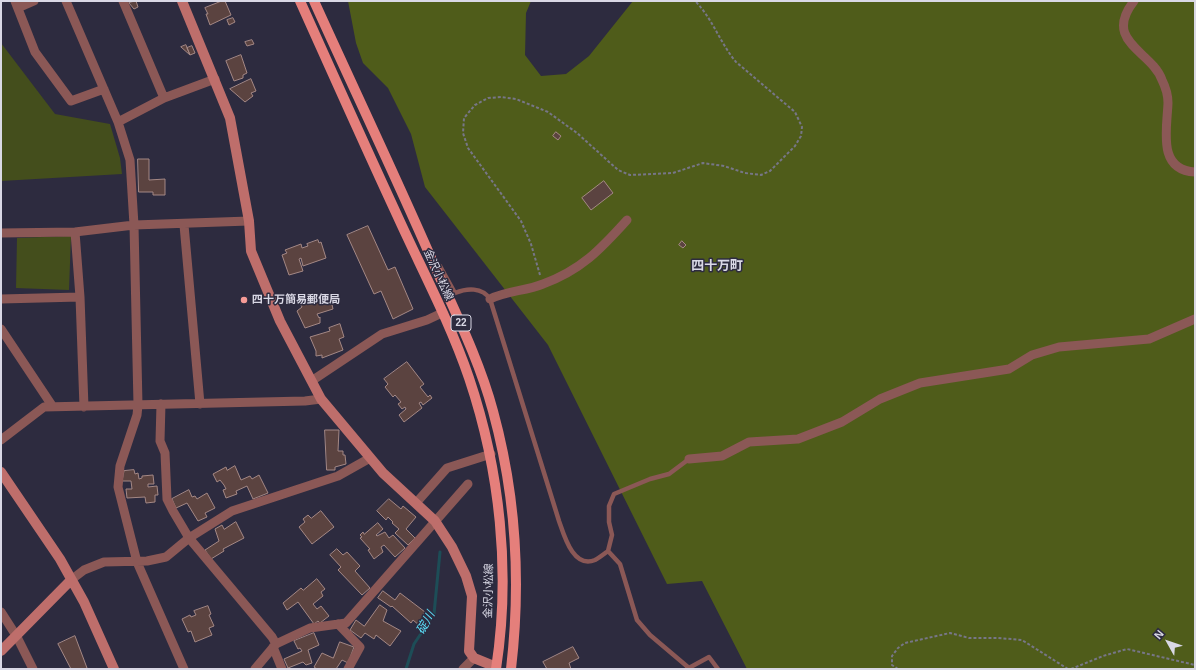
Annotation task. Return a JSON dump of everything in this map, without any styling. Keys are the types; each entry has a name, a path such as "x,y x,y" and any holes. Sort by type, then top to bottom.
{"main road":[{"name":"金沢小松線","path":"300,1 442,313 469,376 491,454 498,501 501,553 501,609 498,668"},
{"name":"金沢小松線","path":"314,1 468,338 493,410 511,498 516,566 516,605 511,669"}],"street":[{"path":"34,1 16,5 35,52 71,101 104,89"},
{"path":"66,1 118,122 130,160 134,225 138,405 137,415 120,466 118,487 137,562 184,669"},
{"path":"123,1 164,98"},
{"path":"182,1 230,118 250,222 251,252 280,321 322,399 370,458 397,487 416,502 435,521 452,546 470,587 473,605 468,647 474,658 498,668"},
{"path":"1134,1 1125,12 1123,22 1126,36 1136,50 1156,69 1162,78 1168,102 1166,121 1166,150 1173,162 1185,172 1195,172"},
{"path":"118,122 164,98 215,79"},
{"path":"490,298 542,285 578,268 603,247 627,220"},
{"path":"1,233 75,232 134,225 184,225 250,222"},
{"path":"184,225 200,404"},
{"path":"75,232 80,297 84,407"},
{"path":"1,299 80,297"},
{"path":"313,380 382,334 427,320 442,313"},
{"path":"688,459 722,456 749,442 798,439 842,422 880,399 920,383 1009,369 1032,355 1059,347 1149,339 1195,319"},
{"path":"1,329 53,407"},
{"path":"1,440 44,407 305,401 322,399"},
{"path":"161,404 160,441 165,453 167,499 189,538 272,637 282,669"},
{"path":"416,502 447,468 491,454"},
{"path":"1,651 71,580 84,570 104,562 137,562 166,557 189,538 232,511 338,476 370,458"},
{"path":"1,472 60,560 84,602 114,669"},
{"path":"255,669 275,646 310,628 346,623 468,484"},
{"path":"1,612 33,669"},
{"path":"338,624 360,647 348,669"},
{"path":"463,669 474,658"}],"lane":[{"path":"421,234 455,293 466,288 475,289 487,294 490,298 559,521 571,552 583,560 594,560 608,551 612,535 609,522 609,506 614,494 639,483 669,474 688,459"},
{"path":"608,551 620,564 637,620 650,635 688,668 709,657 718,669"}],"path":[{"path":"542,285 531,244 521,221 468,148 463,133 464,118 475,105 488,98 501,97 516,99 548,112 577,133 618,170 630,175 673,173 703,163 724,166 745,173 761,175 770,171 795,146 801,136 802,127 795,112 736,62 730,55 714,24 695,1"},
{"path":"898,669 892,665 892,656 898,648 905,643 950,633 969,638 1022,640 1069,669 1103,656 1127,649 1195,665"}],"green space":[{"path":"348,1 531,1 526,13 525,55 541,76 566,74 589,56 633,1 1195,1 1195,669 747,669 702,581 667,584 548,345 425,187 411,134 388,88 363,63 356,43"},
{"path":"1,43 55,114 110,124 120,158 122,174 1,181"},
{"path":"71,236 69,290 16,288 17,238"}],"building":[{"path":"136,1 138,7 134,9 129,3"},
{"path":"225,1 231,15 210,25 205,8"},
{"path":"233,18 235,22 229,25 227,20"},
{"path":"252,40 254,44 247,46 245,42"},
{"path":"186,45 190,55 181,47"},
{"path":"192,46 195,53 190,55 187,48"},
{"path":"241,55 247,73 243,75 243,78 234,81 226,61"},
{"path":"251,79 256,91 251,93 253,96 245,102 230,89"},
{"path":"556,132 561,136 558,140 553,136"},
{"path":"138,159 149,159 149,180 165,179 165,195 153,195 153,192 139,192"},
{"path":"604,181 613,193 591,210 582,198"},
{"path":"368,226 388,270 395,267 413,309 393,319 381,291 374,294 347,235"},
{"path":"318,240 319,243 321,242 326,258 303,266 301,258 299,259 303,271 289,275 282,255 287,253 285,250 301,244 302,248 308,246 307,244"},
{"path":"682,241 686,245 683,248 679,245"},
{"path":"330,296 333,309 317,314 319,318 320,317 320,323 305,328 297,311 302,307 301,305"},
{"path":"340,324 344,337 339,339 343,350 322,358 322,355 316,356 316,351 310,337 330,331 329,328"},
{"path":"407,362 424,384 420,387 428,397 430,395 432,398 423,405 421,402 419,403 422,408 404,422 399,415 406,409 405,407 402,409 398,404 401,402 395,395 393,397 385,387 388,384 384,379"},
{"path":"325,430 339,430 338,451 343,451 346,464 335,467 335,470 327,470"},
{"path":"235,466 241,480 250,476 252,479 259,475 268,493 253,499 247,486 236,491 237,494 226,498 223,490 226,489 224,485 220,480 217,482 213,474 226,467 227,470"},
{"path":"134,470 135,474 138,473 139,479 142,478 142,476 153,475 154,484 148,484 148,487 157,486 158,495 155,495 155,502 146,503 145,497 127,498 126,489 132,489 131,481 122,481 124,471"},
{"path":"189,490 192,497 195,496 197,499 207,493 215,508 205,513 207,517 198,521 187,503 176,508 172,499"},
{"path":"389,499 401,509 403,506 416,517 406,529 415,538 408,545 395,533 399,529 392,523 393,522 388,517 386,520 377,511"},
{"path":"321,511 334,527 312,544 299,527 305,522 303,519 308,515 311,518"},
{"path":"236,522 244,538 223,549 224,551 211,559 205,550 219,541 215,529 222,525 224,529"},
{"path":"378,523 383,529 376,535 377,536 385,532 389,538 393,535 405,548 395,557 384,545 381,547 383,552 374,559 368,550 370,549 360,538 362,537 360,535 363,532 364,534"},
{"path":"337,549 343,555 347,552 360,566 355,571 370,588 362,595 338,570 341,567 330,555"},
{"path":"317,579 325,589 321,592 323,596 313,604 317,609 321,606 329,616 320,623 318,621 314,624 298,602 287,610 283,603 301,588 303,590"},
{"path":"383,591 395,600 400,593 425,612 422,616 426,619 420,626 413,620 411,623 392,606 391,607 378,598"},
{"path":"380,605 387,610 383,621 401,631 390,646 376,635 374,639 365,633 361,638 350,630 356,620 364,626"},
{"path":"208,606 211,614 209,615 214,626 209,628 212,635 195,642 191,631 188,632 182,619 190,615 191,617 196,615 194,611"},
{"path":"314,633 319,645 308,650 312,663 306,665 303,662 288,668 284,659 302,651 300,648 298,649 294,641"},
{"path":"75,636 87,668 85,669 71,669 58,644"},
{"path":"340,642 354,647 348,663 342,660 336,669 317,669 314,667 322,653 333,658"},
{"path":"573,647 579,658 569,663 571,669 547,669 543,662"}],"waterway":[{"name":"碇川","path":"406,669 414,644 434,614 440,552"}],"place":[{"name":"四十万簡易郵便局","path":"244,300"}],"district":[{"name":"四十万町","path":"717,266"}]}
